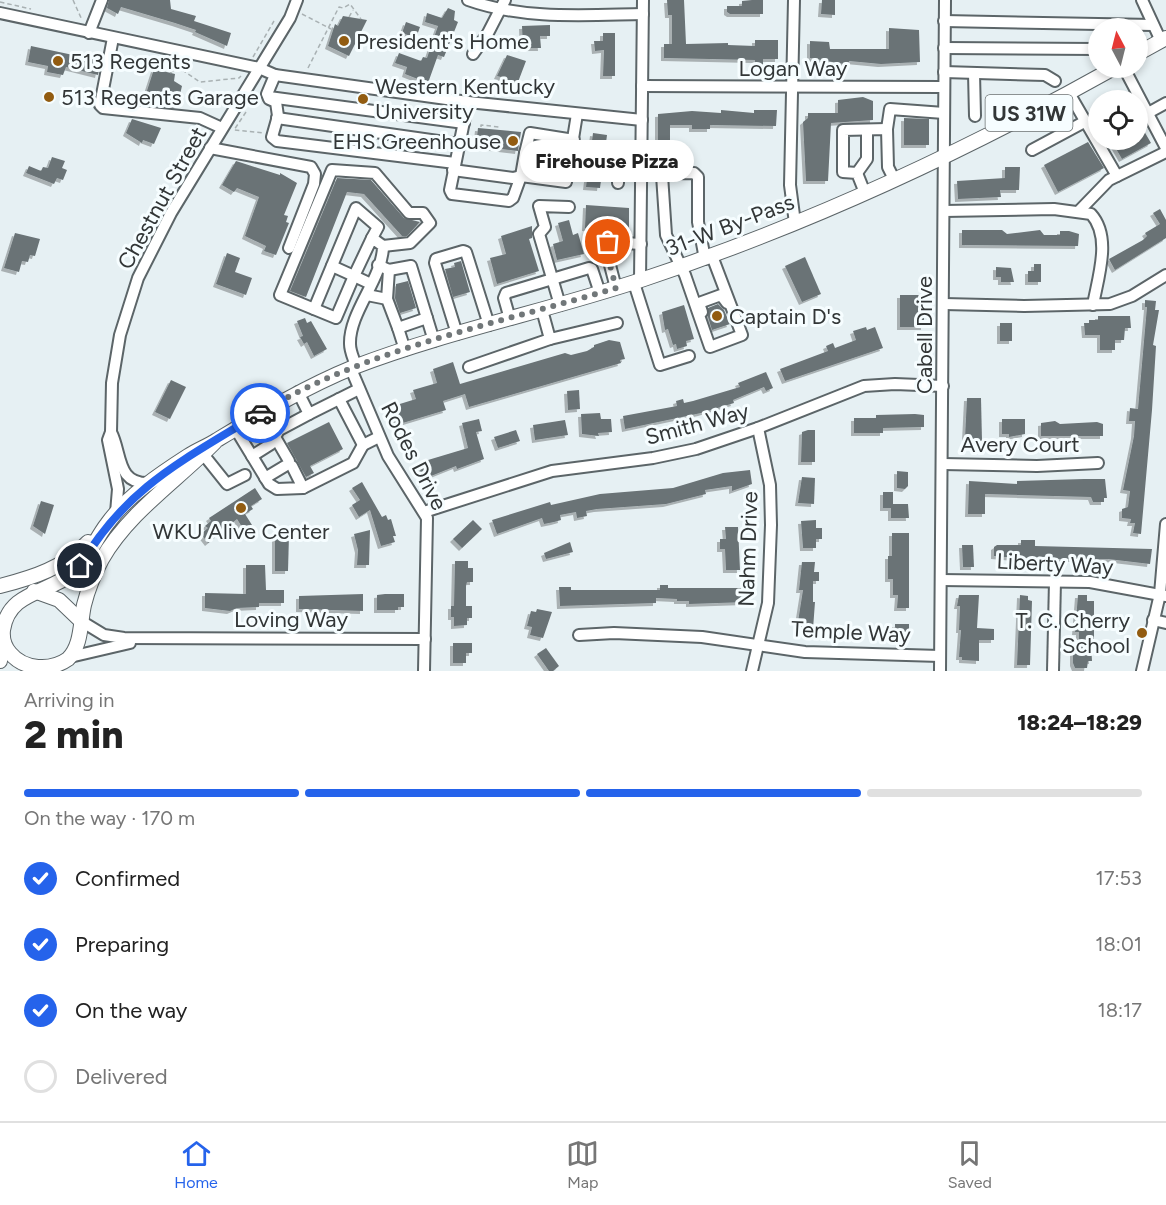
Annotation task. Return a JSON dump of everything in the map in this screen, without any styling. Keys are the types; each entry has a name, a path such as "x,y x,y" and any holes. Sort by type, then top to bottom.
{"main road":[{"path":"1148,48 1163,40"},
{"name":"31-W By-Pass","path":"36,592 72,573 112,518 150,483 190,454 215,442 298,392 353,368 405,350 637,282 795,223 944,156 1096,78"},
{"name":"31-W By-Pass","path":"81,621 94,575 109,548 176,477 215,442"},
{"path":"0,587 38,576 62,565 112,518"},
{"path":"0,587 36,592 59,600 81,621 78,643 70,657 46,670 37,669 11,655 2,636"},
{"path":"0,661 2,636 10,609 26,596 36,592"}],"street":[{"path":"89,33 102,0"},
{"name":"Chestnut Street","path":"150,483 138,483 121,469 111,432 111,392 116,356 138,278 171,213 259,68 297,0"},
{"path":"468,0 502,5 535,14 643,14"},
{"path":"643,0 641,244 637,282 660,365 688,356"},
{"path":"794,0 790,185 795,223"},
{"name":"Cabell Drive","path":"940,671 945,0"},
{"path":"1142,0 1153,25 1163,40"},
{"path":"473,54 502,5"},
{"path":"0,13 259,68 275,75 468,102 642,120"},
{"path":"944,21 1153,25"},
{"path":"114,38 100,105 103,108 200,118 222,128"},
{"path":"944,48 1088,49"},
{"path":"944,72 1045,75 1055,81"},
{"path":"974,73 975,116"},
{"path":"268,97 269,87 275,75"},
{"path":"1079,211 1117,176 1126,174 1166,150 1130,78"},
{"name":"Logan Way","path":"642,86 944,87"},
{"path":"1069,93 1117,176"},
{"path":"268,97 276,102 278,118 270,136 277,141 513,178 520,176 566,182 577,114"},
{"path":"268,97 464,123"},
{"path":"468,102 454,167 450,190 452,194 509,201 520,176 530,133 574,140"},
{"path":"1149,113 1166,103"},
{"path":"894,180 888,167 890,109 944,113"},
{"path":"278,118 459,144"},
{"path":"1032,150 1086,121"},
{"path":"857,173 843,172 843,130 888,129"},
{"path":"857,173 867,159 867,130"},
{"path":"210,148 311,167 315,174 314,184 289,248"},
{"path":"525,153 571,162"},
{"path":"618,183 620,163 642,161"},
{"path":"314,309 356,208 378,227 372,238 354,276 336,318 314,309 280,295 332,170 375,173 409,213 423,213 430,223 410,243 383,250 372,238"},
{"path":"642,174 694,173 698,177 698,222 708,257 742,335 710,347 681,267 665,232 662,175"},
{"path":"857,173 865,193"},
{"path":"560,305 539,234 545,227 539,207 542,204 569,207"},
{"path":"944,211 1079,211 1091,214 1099,227 1102,251 1093,305"},
{"path":"616,288 605,246 608,242 641,244"},
{"name":"Rodes Drive","path":"383,250 383,268 371,284 350,338 353,368 359,389 404,485 424,512 428,525 424,671"},
{"path":"457,334 435,263 436,259 463,251 466,252 489,325"},
{"path":"332,266 371,284"},
{"path":"405,350 387,299 383,268 411,266 434,341"},
{"path":"510,319 504,298 506,293 592,269 600,293"},
{"path":"944,304 1093,305 1124,300 1166,275"},
{"path":"367,295 387,299"},
{"path":"704,333 705,324 699,303 721,295 725,297 734,322 739,327"},
{"path":"542,310 550,339"},
{"path":"398,328 427,318"},
{"path":"469,368 550,339 617,323"},
{"name":"Smith Way","path":"424,512 552,471 682,452 758,428 864,386 895,384 943,386"},
{"path":"252,456 271,444 279,430 359,389"},
{"path":"298,392 309,414"},
{"path":"339,399 363,446"},
{"path":"235,428 265,478 277,489 303,488 353,463 363,446 380,437"},
{"name":"Nahm Drive","path":"752,671 760,644 769,591 771,492 758,428"},
{"name":"Chestnut Street","path":"111,432 108,440 118,489 112,518"},
{"path":"275,437 303,488"},
{"path":"203,454 227,484 245,475"},
{"name":"Avery Court","path":"943,464 1037,466 1098,463"},
{"path":"265,478 289,464"},
{"path":"1142,671 1153,620 1163,595 1166,524"},
{"name":"Liberty Way","path":"942,580 1104,583 1163,595"},
{"path":"1053,671 1055,581"},
{"path":"1153,620 1166,623"},
{"name":"Loving Way","path":"81,621 104,635 157,639 425,639"},
{"name":"Temple Way","path":"579,635 614,633 702,637 805,652 940,656"},
{"name":"Loving Way","path":"70,657 95,649 157,639"}],"path":[{"path":"0,2 8,4 8,0"},
{"path":"73,0 82,20"},
{"path":"306,72 339,7 343,8 350,4 361,19"},
{"path":"349,17 353,9"},
{"path":"301,13 330,28"},
{"path":"251,58 274,21"},
{"path":"170,73 178,68 200,82 239,78 243,72"},
{"path":"246,107 245,117 234,129 270,136"},
{"path":"481,127 481,125 499,127"}],"building":[{"path":"109,0 170,0 171,9 196,16 194,21 231,33 227,46 195,32 196,30 121,7 118,14 107,8"},
{"path":"667,0 684,0 686,44 728,43 728,45 755,46 755,40 778,40 778,59 763,59 763,65 755,65 755,60 664,58 664,44 672,44 672,15 668,15"},
{"path":"763,0 763,14 730,14 727,12 727,6 742,6 742,1"},
{"path":"822,0 835,0 835,15 821,14"},
{"path":"448,8 455,11 454,20 458,22 444,57 438,55 428,83 405,74 407,67 395,63 399,53 421,61 423,57 427,58 438,26 425,22 427,13 442,18"},
{"name":"President's Home","path":"343,16 367,20 349,56 328,46 335,24 338,26"},
{"path":"406,22 420,27 416,38 402,33"},
{"path":"550,25 550,36 540,36 541,48 523,48 522,26"},
{"path":"889,28 919,30 920,62 881,64 849,61 849,65 810,58 810,41 829,42 830,49 889,49"},
{"path":"603,33 615,33 615,76 603,76 604,50 595,51 594,41 603,41"},
{"path":"31,46 101,61 98,75 66,67 63,75 47,72 48,66 28,62"},
{"path":"507,55 526,61 515,90 498,83 501,77 497,76"},
{"path":"154,69 175,74 174,81 182,86 177,107 144,100"},
{"path":"863,97 873,101 873,120 831,123 828,181 806,181 803,122 808,118 808,113 838,113 838,100"},
{"path":"721,110 754,113 754,110 777,110 776,126 710,125 710,129 692,129 692,125 670,125 670,140 658,140 658,114 692,111 721,113"},
{"path":"904,118 929,119 929,145 904,145"},
{"path":"132,119 161,128 154,144 143,140 142,143 126,133"},
{"path":"478,128 521,132 518,151 476,146"},
{"path":"593,133 607,135 600,188 586,187"},
{"path":"1088,142 1088,150 1093,150 1104,168 1058,192 1044,165"},
{"path":"1117,150 1138,150 1122,159"},
{"path":"52,157 65,161 62,168 67,170 63,180 57,178 54,184 26,173 29,166 41,171 43,167 48,168"},
{"path":"236,161 280,175 280,173 297,183 284,215 288,216 286,222 289,223 276,255 264,251 266,246 245,236 259,197 237,188 234,192 222,185"},
{"path":"1005,167 1020,167 1019,190 1000,190 1001,197 958,199 957,181 1005,178"},
{"path":"337,178 371,180 404,218 420,222 407,236 402,236 364,194 347,192 306,297 290,291"},
{"path":"586,205 629,208 629,231 585,228"},
{"path":"1160,209 1166,220 1166,238 1115,270 1109,259 1143,240 1147,236 1145,233 1160,224 1153,213"},
{"path":"569,220 573,235 578,233 584,254 557,260 553,244 563,241 558,223"},
{"path":"532,226 532,238 529,239 539,271 497,284 490,258 506,254 501,236"},
{"path":"962,230 1002,230 1007,234 1040,230 1044,235 1060,235 1060,231 1069,231 1079,234 1078,246 962,245"},
{"path":"15,233 40,239 35,256 30,255 28,262 22,261 19,272 4,268"},
{"path":"227,253 240,258 235,272 252,278 246,295 216,284"},
{"path":"805,257 821,294 802,302 785,266"},
{"path":"461,261 470,292 453,297 445,269 455,267 454,263"},
{"path":"1034,264 1041,264 1041,282 1028,282 1028,271 1034,271"},
{"path":"996,267 1011,268 1014,282 1001,282 1001,277 996,277"},
{"path":"408,281 416,308 400,313 395,298 396,284"},
{"path":"900,295 924,295 924,327 900,327"},
{"path":"1145,300 1156,301 1155,310 1159,310 1153,345 1156,346 1152,410 1141,534 1133,533 1135,523 1130,523 1131,519 1122,518 1122,509 1128,507 1130,491 1123,490 1134,436 1135,421 1129,421 1130,408 1138,409 1147,307 1145,307"},
{"name":"Captain D's","path":"718,304 724,310 730,324 712,330 708,308"},
{"path":"684,305 694,339 686,341 687,346 677,349 676,344 673,345 668,329 665,330 662,312"},
{"path":"1098,316 1130,316 1131,328 1125,328 1124,340 1115,340 1115,350 1100,350 1100,335 1085,335 1084,323 1089,323 1089,320 1098,320"},
{"path":"305,318 307,323 311,321 327,349 314,356 307,342 304,344 300,337 303,336 297,321"},
{"path":"1000,323 1012,323 1012,341 1000,341"},
{"path":"866,327 867,330 875,327 883,348 785,381 780,369 828,351 826,346 833,343 835,348 856,340 853,331"},
{"path":"609,340 620,342 625,359 620,360 621,363 469,407 465,394 443,401 446,410 396,425 390,407 416,399 413,390 437,383 433,369 453,362 460,384 565,353 571,355 587,351 594,345"},
{"path":"766,372 773,388 766,391 764,387 733,400 734,403 701,413 625,429 623,416 677,406 676,401 683,399 684,403 740,387 738,383"},
{"path":"171,380 186,387 170,419 155,412"},
{"path":"579,390 580,409 568,410 567,391"},
{"path":"967,398 981,398 982,441 968,441 965,438"},
{"path":"600,413 601,419 611,419 612,432 598,433 599,436 582,434 581,414"},
{"path":"924,415 924,427 883,428 883,433 854,433 854,418"},
{"path":"479,419 482,431 476,432 484,459 457,469 456,466 431,476 430,474 422,476 418,463 468,448 462,423"},
{"path":"1002,419 1025,419 1025,434 1009,437 1009,434 1002,434"},
{"path":"565,420 568,435 535,440 533,425"},
{"path":"1055,421 1060,424 1097,422 1103,424 1103,436 1041,436 1041,423"},
{"path":"329,422 343,449 310,466 314,473 306,477 287,443"},
{"path":"516,430 520,441 498,448 494,437"},
{"path":"815,430 815,462 801,462 802,432"},
{"path":"750,470 752,484 732,491 732,486 705,490 706,494 666,504 597,509 586,511 587,516 577,518 576,512 560,515 561,520 544,524 542,518 497,534 492,520 550,502 551,505 600,494 673,488 723,473"},
{"path":"897,471 908,472 908,486 905,489 897,488"},
{"path":"802,477 815,478 814,504 798,503"},
{"path":"1105,479 1107,498 1104,498 1104,502 1093,502 1091,497 985,494 985,514 968,514 969,481 1017,484 1017,481"},
{"path":"362,482 382,517 386,515 388,520 391,519 396,536 393,536 395,542 381,546 370,510 359,517 352,505 360,500 352,488"},
{"path":"255,488 262,499 251,506 253,509 245,514 252,525 244,530 237,519 208,543 201,534 208,528 205,526 211,521 209,518"},
{"path":"883,492 893,492 893,504 908,504 909,518 891,518 891,508 883,508"},
{"path":"41,501 54,505 45,534 33,526"},
{"path":"473,520 482,529 462,548 453,539"},
{"path":"816,520 816,528 822,528 822,539 816,539 816,548 803,548 801,521"},
{"path":"725,527 738,527 740,570 726,570 725,549 720,549 720,539 726,539"},
{"path":"370,530 369,565 357,565 358,550 354,534"},
{"path":"892,533 909,533 909,608 897,608 898,595 893,595 893,579 888,579 888,556 892,556"},
{"path":"275,535 289,535 288,571 275,571"},
{"path":"1021,540 1035,540 1035,546 1152,549 1150,564 1108,559 1029,559 994,556 994,547 997,545 1021,545"},
{"path":"570,542 573,552 546,559 544,553"},
{"path":"962,545 973,545 974,567 963,567"},
{"path":"455,561 468,561 468,568 473,568 473,582 467,582 466,586 466,606 472,606 472,618 467,618 467,625 454,626 454,617 451,617 451,606 454,606"},
{"path":"802,562 815,562 814,572 819,572 819,581 813,581 813,602 815,602 813,629 797,628 803,590 799,590"},
{"path":"246,565 265,565 266,590 284,590 284,603 259,603 259,607 237,608 230,611 205,608 205,593 246,594"},
{"path":"660,585 668,585 668,588 747,588 747,602 689,604 689,601 656,598 656,603 560,606 559,587 571,587 571,590 660,590"},
{"path":"363,594 363,611 299,609 299,596"},
{"path":"404,594 404,607 398,607 398,610 377,610 377,595"},
{"path":"959,595 979,595 977,628 994,629 994,640 979,640 979,661 962,660 962,657 959,657 961,630 959,630 960,606 957,606"},
{"path":"1020,595 1028,596 1028,600 1032,601 1030,665 1017,665"},
{"path":"1078,595 1087,595 1087,601 1094,601 1094,644 1091,644 1092,661 1088,661 1087,668 1075,668 1073,663 1075,648 1079,648 1079,632 1075,632"},
{"path":"537,609 552,612 543,638 530,635 532,627 527,626 531,611 536,612"},
{"path":"895,624 909,624 909,639 895,638"},
{"path":"453,643 472,643 472,653 466,653 466,663 453,663"},
{"path":"546,648 559,666 553,671 549,671 537,654"}],"way so far":[{"path":"260,413 298,392 356,366 616,288 605,246 608,242"}],"place":[{"name":"President's Home","path":"344,41"},
{"name":"513 Regents","path":"58,61"},
{"name":"513 Regents Garage","path":"49,97"},
{"name":"Western Kentucky University","path":"363,99"},
{"name":"EHS Greenhouse","path":"513,141"},
{"name":"Firehouse Pizza","path":"608,242"},
{"name":"Captain D's","path":"717,316"},
{"name":"WKU Alive Center","path":"241,508"},
{"name":"T. C. Cherry School","path":"1142,633"}],"route":[{"path":"80,566 107,524 133,496 190,454 215,442 260,413"}]}
